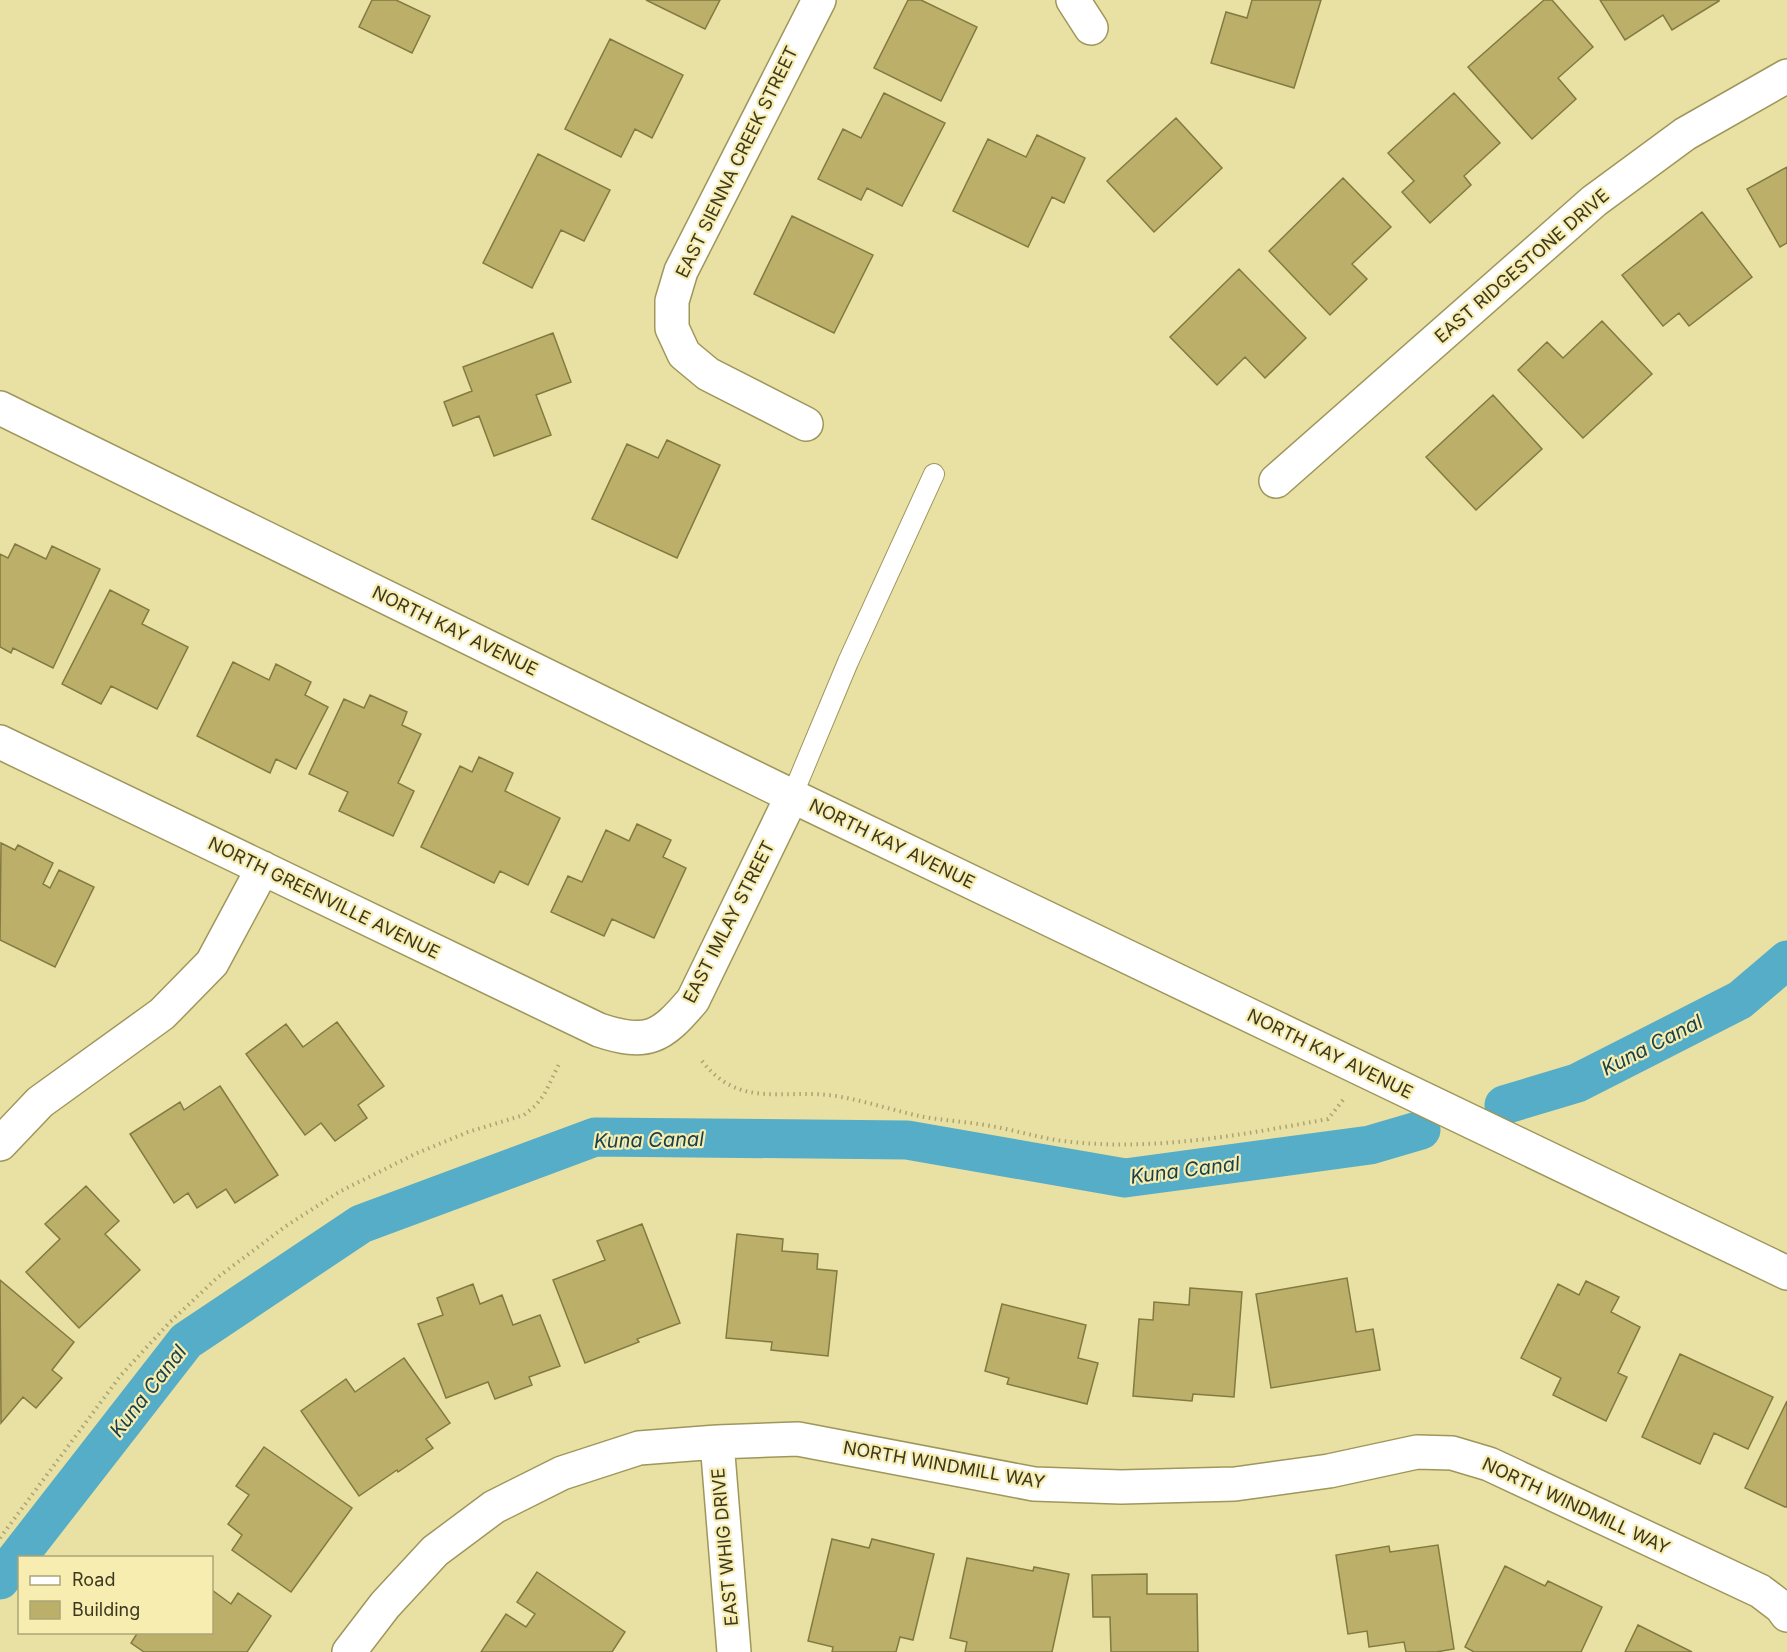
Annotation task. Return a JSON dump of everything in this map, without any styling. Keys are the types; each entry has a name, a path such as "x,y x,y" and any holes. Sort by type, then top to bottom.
{"street":[{"name":"EAST SIENNA CREEK STREET","path":"806,424 708,374 684,354 672,328 672,301 681,271 819,0"},
{"path":"1073,0 1091,28"},
{"name":"EAST RIDGESTONE DRIVE","path":"1276,481 1594,201 1685,134 1787,76"},
{"name":"NORTH KAY AVENUE","path":"0,408 792,796 1787,1273"},
{"name":"NORTH GREENVILLE AVENUE","path":"0,742 599,1030 624,1038 652,1036"},
{"name":"EAST IMLAY STREET","path":"652,1036 676,1020 693,1000 792,796"},
{"path":"0,1144 40,1102 162,1014 212,963 263,868"},
{"name":"NORTH WINDMILL WAY","path":"349,1652 385,1605 435,1551 494,1507 562,1473 639,1448 798,1439 1034,1484 1121,1487 1235,1484 1329,1471 1417,1452 1452,1454 1489,1464 1760,1591 1781,1607 1787,1615"},
{"name":"EAST WHIG DRIVE","path":"717,1442 734,1652"}],"lane":[{"path":"792,796 848,662 934,474"}],"path":[{"path":"702,1061 712,1074 724,1083 739,1090 758,1094 832,1095 924,1117 994,1126 1062,1140 1112,1144 1191,1141 1328,1119 1343,1099"},
{"path":"0,1538 121,1375 170,1322 218,1277 286,1226 339,1192 415,1154 468,1132 524,1115 544,1095 560,1062"}],"building":[{"path":"372,0 396,0 430,16 412,53 359,27"},
{"path":"646,0 720,0 705,29"},
{"path":"908,0 921,0 977,27 941,101 874,68"},
{"path":"1252,0 1321,0 1294,88 1211,63 1226,12 1247,18"},
{"path":"1544,0 1552,0 1593,47 1558,78 1576,99 1532,139 1468,67"},
{"path":"1600,0 1719,1 1672,30 1663,15 1625,40"},
{"path":"610,39 683,75 652,138 635,129 621,157 565,129"},
{"path":"884,93 945,123 902,206 867,188 861,200 818,179 843,129 861,138"},
{"path":"1454,93 1500,143 1464,176 1471,185 1430,223 1402,192 1414,181 1388,153"},
{"path":"1176,118 1222,168 1154,232 1107,181"},
{"path":"1037,135 1085,158 1064,203 1052,197 1028,247 953,211 988,139 1026,157"},
{"path":"538,154 610,190 584,241 561,230 532,288 483,263"},
{"path":"1787,167 1787,243 1780,247 1747,189"},
{"path":"1343,178 1391,227 1352,264 1367,279 1330,315 1269,251"},
{"path":"1702,212 1752,277 1689,326 1679,313 1663,326 1622,275"},
{"path":"792,216 873,255 834,333 754,294"},
{"path":"1239,269 1306,338 1265,378 1245,357 1217,385 1170,337"},
{"path":"1602,321 1652,374 1583,438 1518,370 1547,342 1563,358"},
{"path":"553,333 571,382 536,395 551,435 494,456 479,416 453,426 444,402 472,391 463,367"},
{"path":"1493,395 1542,449 1476,510 1426,457"},
{"path":"667,440 720,465 677,558 592,519 627,444 658,458"},
{"path":"15,544 46,559 52,546 100,569 53,668 13,648 11,653 0,647 0,554 8,558"},
{"path":"110,590 149,610 142,624 188,647 157,709 111,686 101,704 62,684"},
{"path":"233,662 269,680 276,664 311,682 305,695 328,707 296,769 276,759 270,773 197,736"},
{"path":"370,695 407,712 402,725 421,734 398,783 414,791 393,836 339,811 348,792 309,774 344,699 364,708"},
{"path":"479,757 513,773 505,791 560,818 528,885 500,871 494,883 421,847 460,766 472,772"},
{"path":"637,824 671,840 663,857 686,868 654,938 612,919 604,936 551,912 568,876 582,882 606,830 629,841"},
{"path":"1,843 15,850 18,845 53,863 43,884 50,888 59,870 94,887 55,967 0,940"},
{"path":"337,1022 384,1086 358,1105 367,1118 335,1141 321,1123 305,1135 246,1054 286,1024 303,1047"},
{"path":"220,1086 278,1175 235,1203 226,1189 197,1208 188,1193 174,1203 130,1134 180,1102 184,1110"},
{"path":"86,1186 119,1221 105,1234 140,1270 79,1328 26,1272 60,1239 45,1224"},
{"path":"642,1224 680,1323 637,1339 639,1342 585,1363 553,1280 605,1260 597,1241"},
{"path":"737,1234 783,1239 782,1251 818,1254 817,1269 837,1271 828,1356 771,1350 772,1342 726,1338"},
{"path":"1347,1278 1356,1332 1373,1329 1380,1370 1271,1388 1256,1294"},
{"path":"0,1280 74,1342 52,1370 62,1378 36,1408 23,1397 1,1423"},
{"path":"1586,1281 1619,1297 1611,1312 1640,1327 1618,1373 1627,1377 1606,1421 1553,1395 1561,1378 1521,1358 1558,1284 1579,1295"},
{"path":"473,1284 480,1304 502,1295 513,1325 540,1315 560,1366 529,1377 532,1385 495,1399 488,1382 446,1398 418,1324 443,1315 437,1298"},
{"path":"1190,1288 1242,1292 1234,1397 1193,1394 1192,1401 1133,1396 1139,1319 1153,1320 1154,1302 1189,1305"},
{"path":"1002,1304 1086,1325 1078,1358 1098,1363 1087,1404 1007,1384 1009,1378 985,1371"},
{"path":"1680,1354 1773,1397 1748,1449 1714,1433 1700,1464 1642,1437"},
{"path":"404,1358 450,1423 426,1439 433,1448 359,1496 301,1411 346,1379 355,1392"},
{"path":"1787,1401 1787,1507 1785,1507 1745,1488"},
{"path":"264,1447 352,1508 291,1592 232,1550 242,1535 228,1524 249,1495 236,1486"},
{"path":"832,1539 869,1548 872,1539 934,1554 913,1640 900,1637 896,1652 832,1652 833,1647 808,1641"},
{"path":"1438,1545 1454,1649 1436,1652 1406,1652 1404,1642 1369,1647 1367,1631 1348,1634 1336,1555 1389,1546 1390,1552"},
{"path":"967,1558 1033,1571 1034,1567 1069,1574 1052,1652 965,1652 967,1642 950,1638"},
{"path":"1505,1566 1545,1586 1548,1581 1602,1607 1581,1652 1474,1652 1465,1647"},
{"path":"537,1572 625,1632 612,1652 481,1652 506,1614 526,1627 535,1614 517,1602"},
{"path":"1147,1574 1147,1594 1197,1594 1198,1652 1111,1652 1110,1617 1093,1617 1092,1575"},
{"path":"213,1591 231,1604 238,1593 271,1616 247,1652 144,1652 131,1643 137,1634 213,1634"},
{"path":"1638,1625 1692,1652 1625,1652"}],"waterway":[{"name":"Kuna Canal","path":"1504,1105 1577,1083 1740,1000 1787,960"},
{"name":"Kuna Canal","path":"19,1556 186,1341 361,1224 595,1137 907,1140 1125,1178 1370,1145 1421,1130"},
{"name":"Kuna Canal","path":"0,1580 18,1557"}]}
